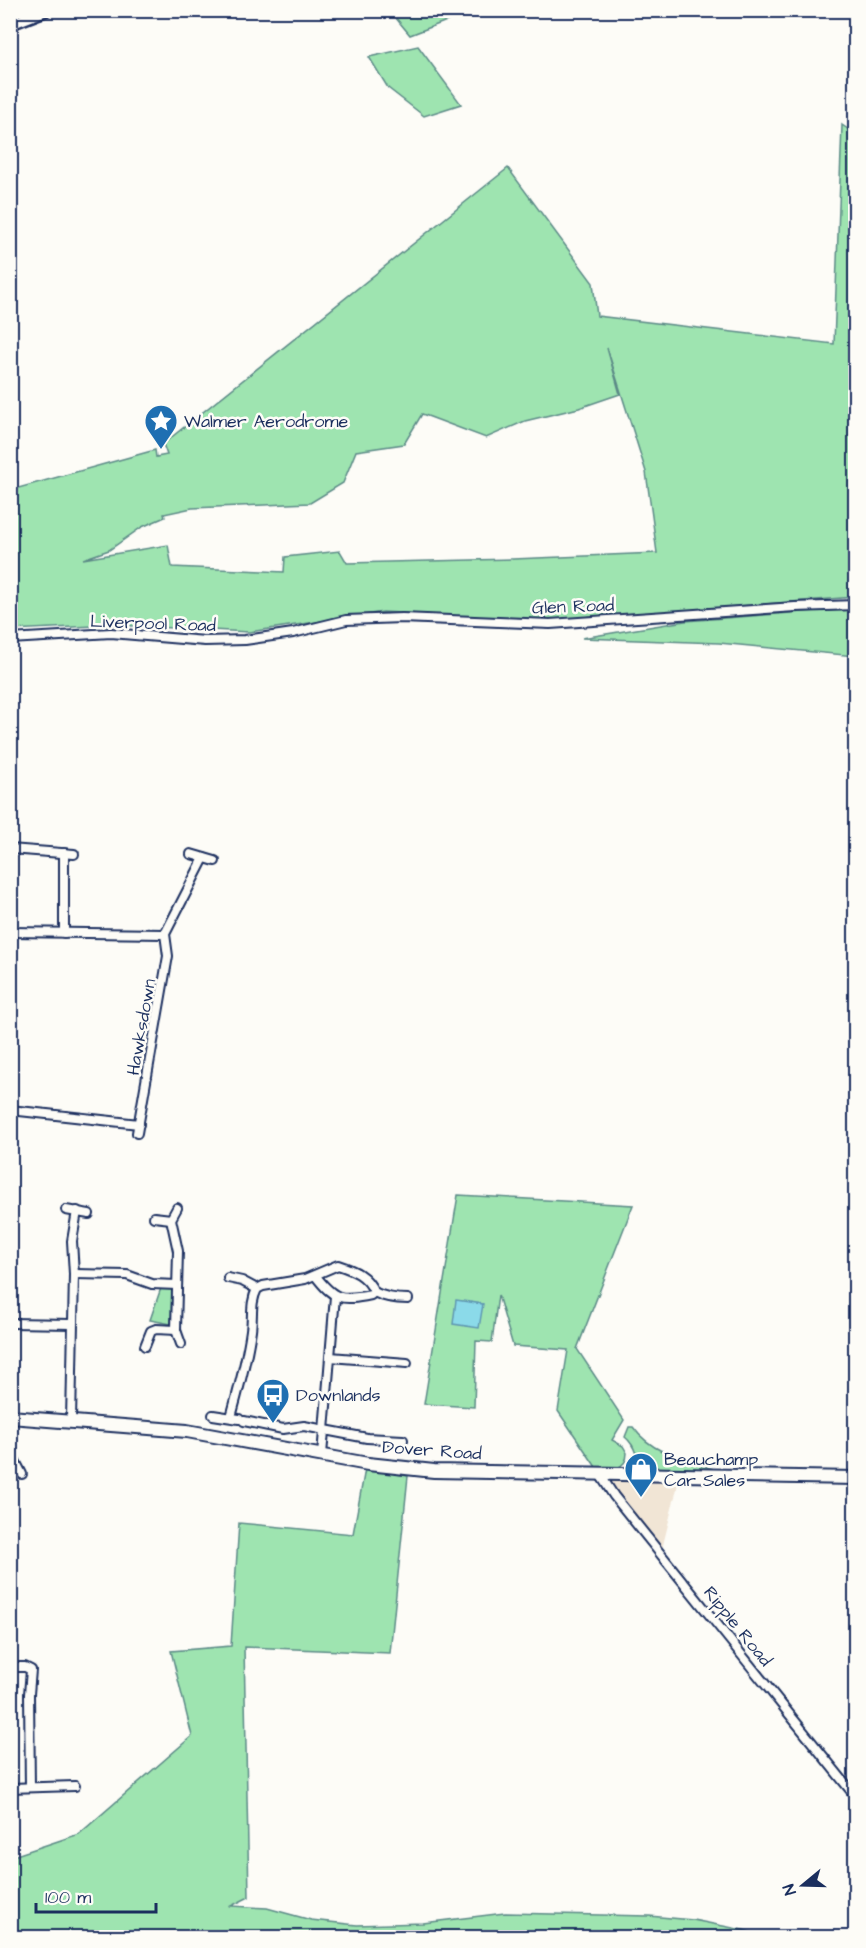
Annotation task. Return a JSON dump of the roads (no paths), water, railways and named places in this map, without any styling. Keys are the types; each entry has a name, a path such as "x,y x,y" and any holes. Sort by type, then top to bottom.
{"main road":[{"name":"Dover Road","path":"10,1417 71,1420 187,1431 389,1467 435,1471 855,1478"}],"street":[{"path":"10,24 46,10"},
{"name":"Glen Road","path":"293,633 346,620 364,619 402,618 550,624 855,605"},
{"name":"Liverpool Road","path":"10,639 111,633 215,641 245,640 293,633"},
{"path":"10,849 74,854"},
{"path":"64,853 64,933"},
{"path":"191,854 214,861"},
{"path":"10,932 165,934 204,858"},
{"name":"Hawksdown","path":"137,1133 168,956 165,934"},
{"path":"10,1110 139,1124"},
{"path":"177,1208 171,1219 178,1251 176,1330 182,1344"},
{"path":"66,1210 88,1214"},
{"path":"71,1420 74,1274 72,1241 77,1211"},
{"path":"154,1216 171,1219"},
{"path":"238,1419 251,1327 251,1304 257,1289 305,1279 338,1265 357,1271 371,1285 374,1292 381,1296 408,1299"},
{"path":"74,1274 127,1275 152,1284 177,1285"},
{"path":"315,1275 327,1290 342,1299 371,1295 374,1292"},
{"path":"228,1278 242,1281 257,1289"},
{"path":"322,1455 335,1296"},
{"path":"10,1323 72,1324"},
{"path":"145,1346 151,1331 176,1330"},
{"path":"330,1357 407,1363"},
{"path":"213,1415 283,1429 304,1426 367,1438 403,1440"},
{"path":"10,1442 11,1455 22,1474"},
{"name":"Ripple Road","path":"599,1473 621,1505 855,1797"},
{"path":"10,1667 25,1666 31,1670 30,1787"},
{"path":"10,1788 75,1786"}],"water":[{"path":"456,1300 483,1304 479,1328 453,1324"}],"place":[{"name":"Walmer Aerodrome","path":"161,450"},
{"name":"Downlands","path":"273,1424"},
{"name":"Beauchamp Car Sales","path":"641,1498"}]}
